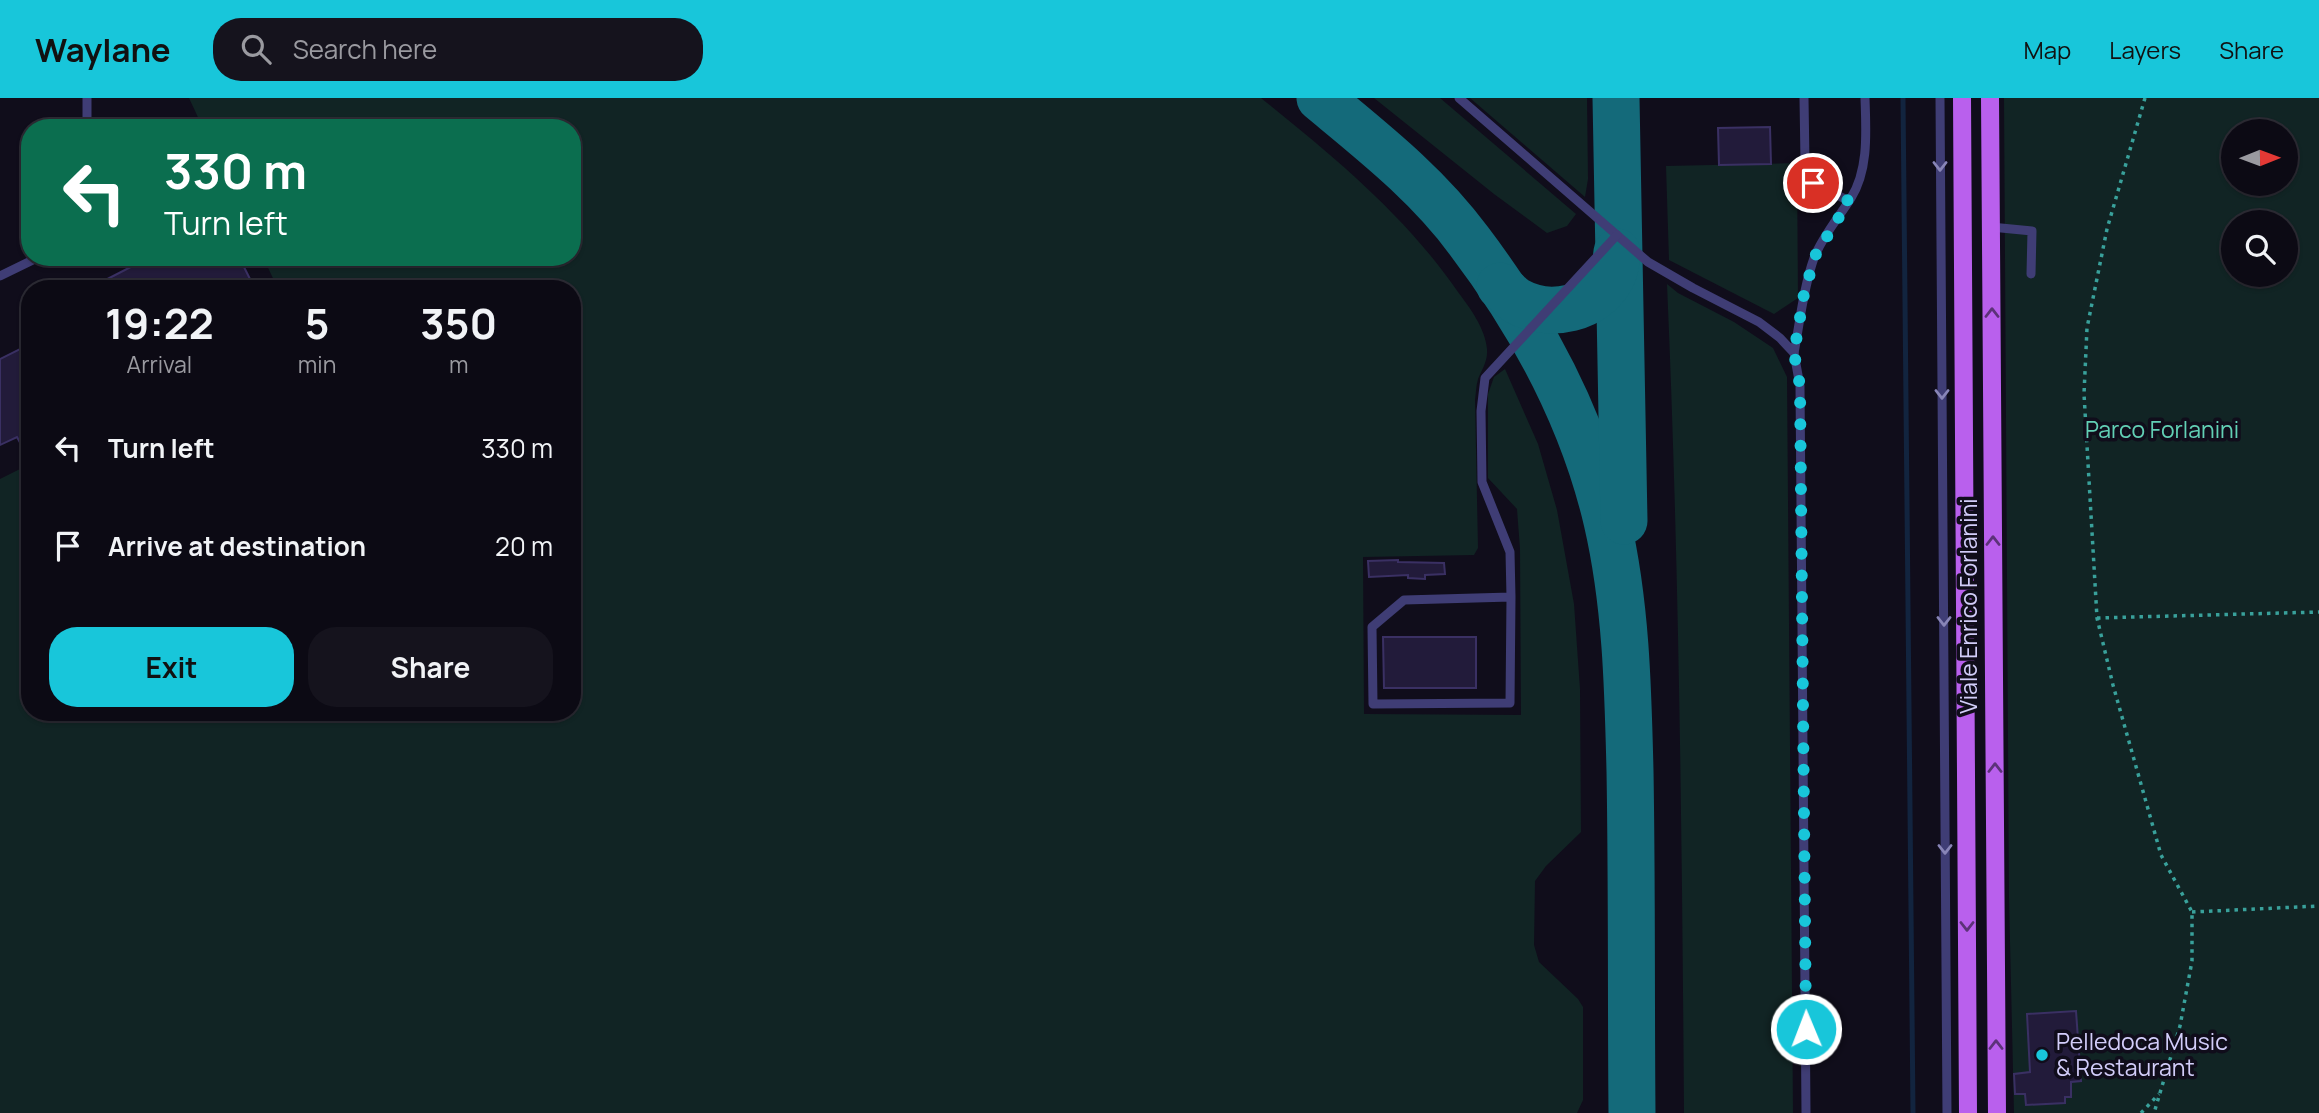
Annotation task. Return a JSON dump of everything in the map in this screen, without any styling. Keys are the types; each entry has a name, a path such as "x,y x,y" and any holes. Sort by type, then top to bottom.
{"main road":[{"name":"Viale Enrico Forlanini","path":"1962,98 1968,1113"},
{"name":"Viale Enrico Forlanini","path":"1990,98 1997,1113"}],"lane":[{"path":"87,98 87,119"},
{"path":"1459,98 1648,261 1759,322 1794,353"},
{"path":"1804,98 1805,162 1813,183 1849,201"},
{"path":"1806,1113 1800,386 1794,353 1804,294 1815,256 1859,180 1865,156 1865,98"},
{"path":"1940,98 1947,1113"},
{"path":"1991,227 2032,231 2031,274"},
{"path":"1510,597 1404,600 1372,627 1373,704 1510,704 1510,597 1510,552 1482,482 1480,411 1485,377 1617,235"},
{"path":"0,276 21,266"}],"path":[{"path":"2145,98 2107,229 2087,328 2084,394 2097,618 2161,855 2192,912 2192,961 2180,1026 2154,1113"},
{"path":"2097,618 2319,612"},
{"path":"2192,912 2319,906"},
{"path":"2141,1113 2161,1093"}],"green space":[{"path":"189,98 1261,98 1367,188 1415,237 1472,312 1483,333 1487,349 1486,361 1477,382 1475,400 1478,548 1474,555 1363,557 1364,714 1521,715 1520,549 1517,509 1488,478 1488,394 1494,377 1505,369 1538,444 1557,510 1574,604 1580,689 1581,832 1546,866 1535,881 1534,945 1539,962 1583,1007 1583,1100 1577,1113 0,1113 0,479 21,468 21,721 581,721 581,280 274,280 267,266 581,266 581,119 199,119"},
{"path":"1374,98 1440,98 1576,214 1567,226 1547,233"},
{"path":"1470,98 1587,98 1588,179 1585,197"},
{"name":"Parco Forlanini","path":"2004,98 2319,98 2319,1113 2014,1113 2009,898"},
{"path":"1797,163 1798,298 1774,314 1669,260 1666,166"},
{"path":"1667,284 1773,348 1787,377 1793,1113 1684,1113 1677,595"}],"building":[{"path":"1770,127 1771,164 1719,165 1718,128"},
{"path":"133,266 244,266 250,280 105,280"},
{"path":"21,348 21,444 17,437 0,445 0,359"},
{"path":"1368,561 1444,563 1445,574 1425,575 1425,579 1408,578 1408,575 1369,577"},
{"path":"1383,637 1476,637 1476,688 1384,688"},
{"path":"2076,1011 2081,1081 2071,1082 2071,1097 2065,1097 2065,1103 2026,1105 2025,1094 2015,1094 2014,1074 2030,1072 2027,1014"}],"waterway":[{"path":"1903,98 1913,1113"}],"taxiway":[{"path":"1320,98 1418,183 1469,241 1514,305 1553,374 1597,483 1618,583 1627,677 1631,814 1632,1113"},
{"path":"1616,98 1624,521"},
{"path":"1500,286 1514,299 1530,306 1557,310 1571,308 1596,296 1606,286 1614,272 1617,252"}],"place":[{"name":"Pelledoca Music & Restaurant","path":"2042,1055"}],"route":[{"path":"1806,1029 1800,386 1794,353 1804,294 1815,256 1849,201 1813,183"}]}
